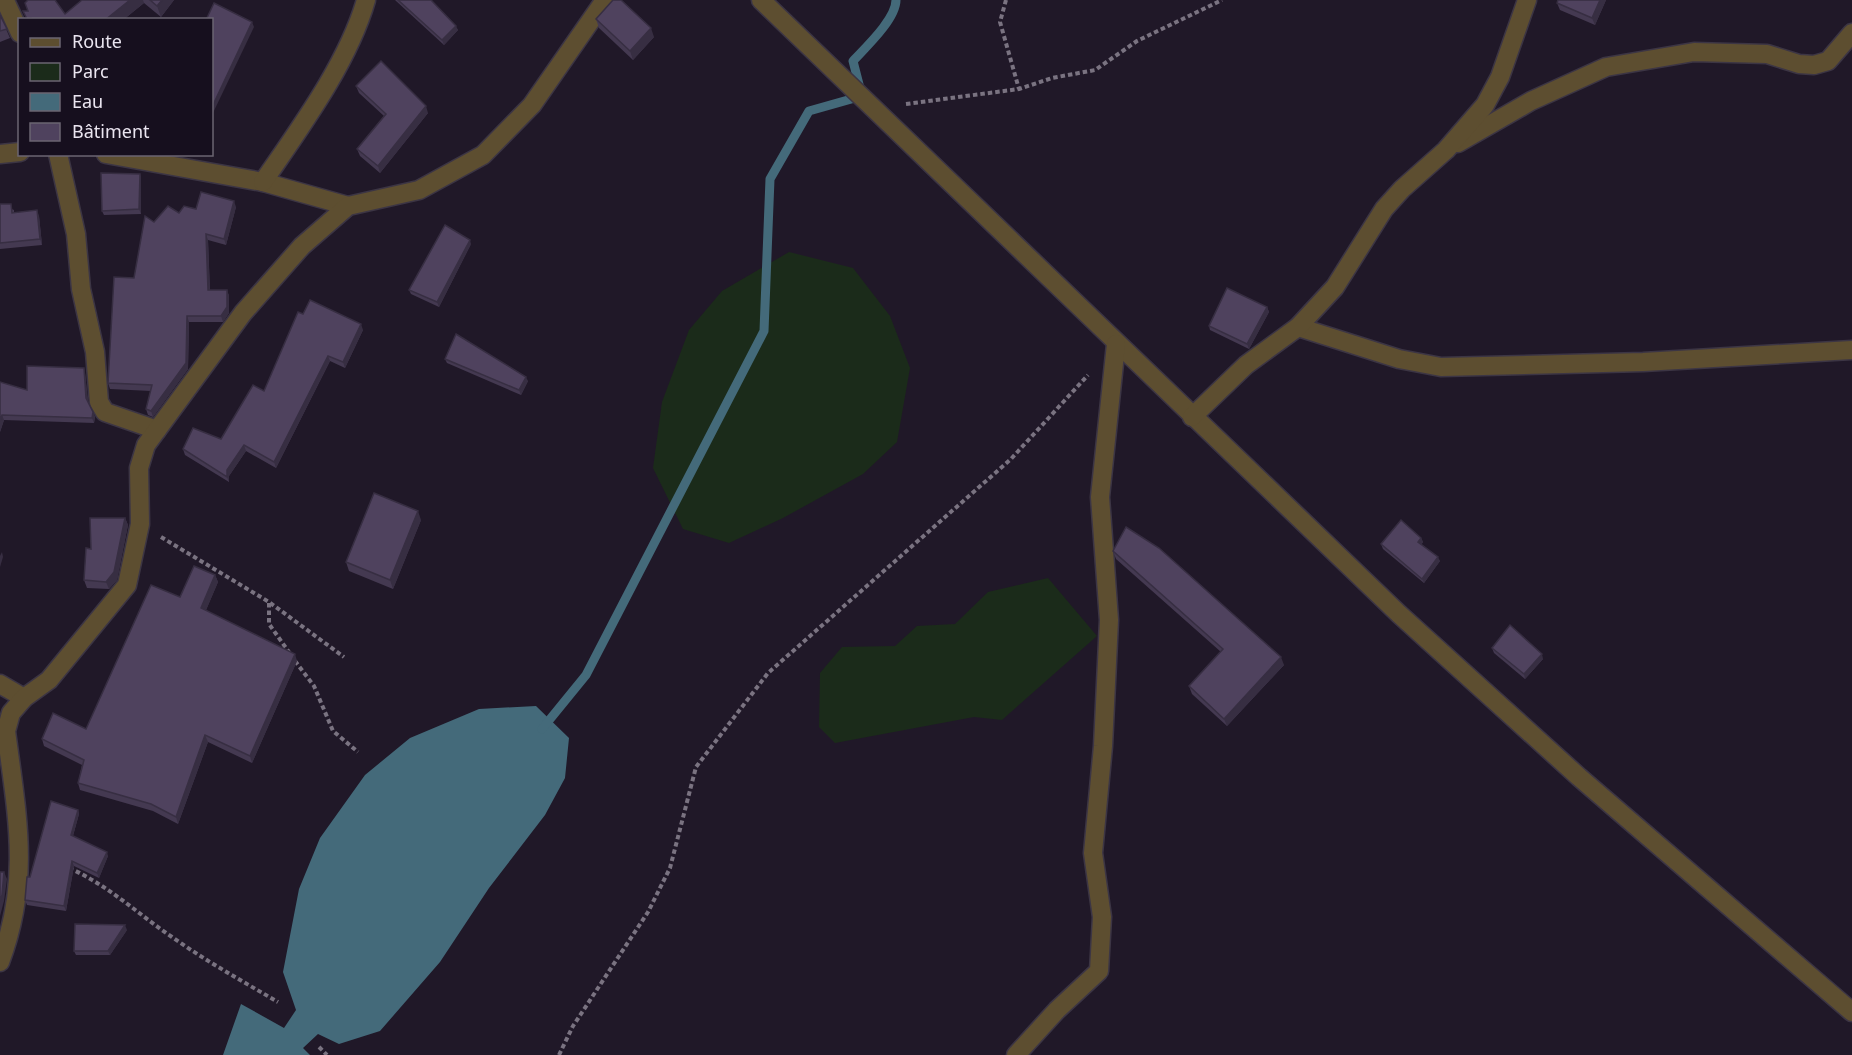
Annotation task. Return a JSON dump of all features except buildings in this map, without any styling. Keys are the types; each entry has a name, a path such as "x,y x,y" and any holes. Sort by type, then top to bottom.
{"street":[{"path":"2,0 7,5 18,29"},
{"path":"262,182 314,108 361,19 366,0"},
{"path":"117,156 262,182 348,206 419,190 483,155 532,105 605,0"},
{"path":"761,0 1399,614 1579,777 1852,1011"},
{"path":"1192,417 1246,365 1298,327 1335,287 1384,209 1402,189 1446,150 1485,105 1500,77 1527,0"},
{"path":"1446,150 1531,101 1606,67 1694,52 1767,54 1799,64 1814,65 1828,61 1852,33"},
{"path":"0,154 18,152"},
{"path":"58,156 76,234 81,289 95,352 99,402 105,412 157,430"},
{"path":"0,962 19,886 21,847 6,732 11,713 24,698 49,680 127,585 140,524 139,468 146,445 243,313 302,246 348,206"},
{"path":"1298,327 1399,359 1441,367 1643,362 1852,350"},
{"path":"1016,1055 1057,1010 1099,971 1102,917 1093,853 1103,746 1108,620 1100,497 1116,344"},
{"path":"0,684 24,698"}],"path":[{"path":"1006,0 1000,22 1019,89"},
{"path":"862,96 907,104 1019,89 1095,70 1137,41 1222,0"},
{"path":"559,1055 573,1026 648,912 670,868 696,767 768,673 1011,459 1116,344"},
{"path":"140,524 269,602 344,657"},
{"path":"269,602 269,624 314,687 333,732 358,752"},
{"path":"61,864 81,873 127,902 187,947 278,1002"},
{"path":"319,1047 327,1055"}],"green space":[{"path":"789,252 853,268 890,316 910,368 897,442 863,474 783,518 729,543 683,529 653,468 662,402 689,330 722,291"},
{"path":"1048,578 1097,636 1002,720 974,717 835,743 819,727 820,673 842,647 895,646 917,626 955,624 988,592"}],"water":[{"path":"536,706 569,738 565,778 545,815 489,888 440,962 380,1031 339,1044 318,1034 303,1048 310,1055 223,1055 241,1004 284,1028 296,1010 283,972 299,889 320,838 365,775 410,738 479,709"}],"waterway":[{"path":"542,729 586,675 764,331 770,179 809,111 862,96 853,61 886,24 895,8 896,0"}]}
